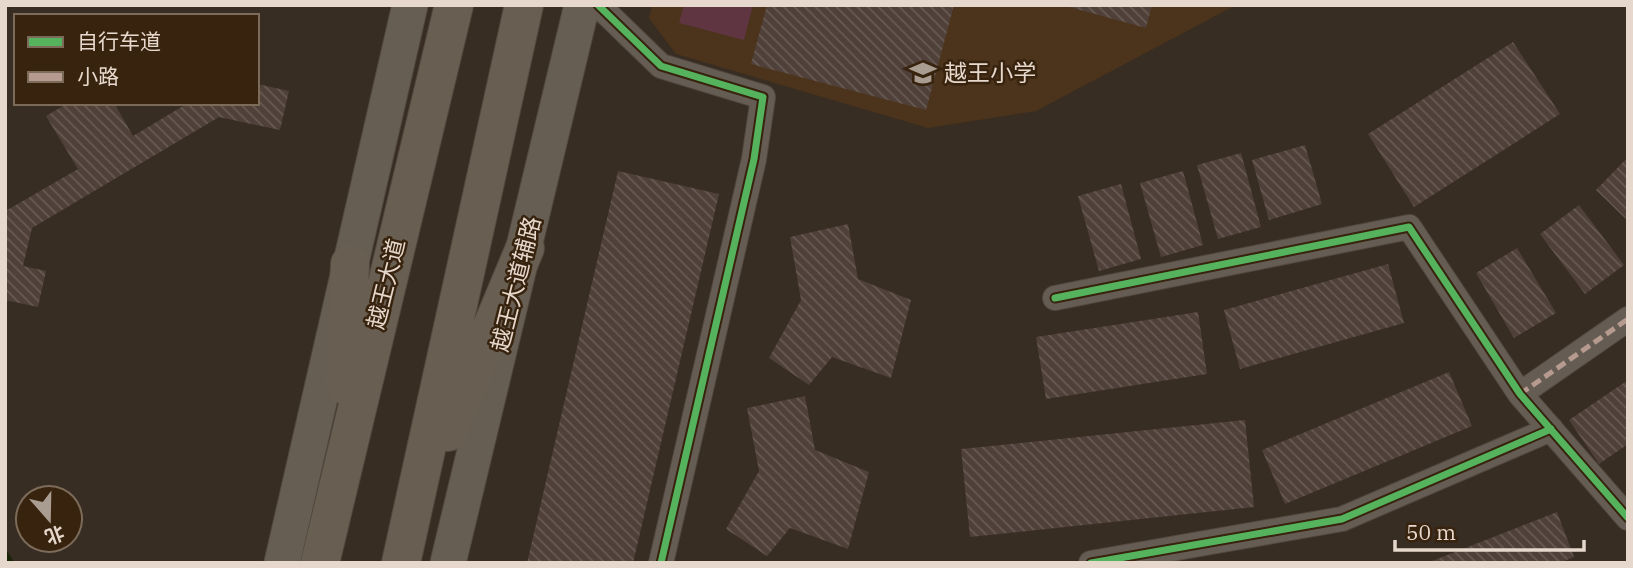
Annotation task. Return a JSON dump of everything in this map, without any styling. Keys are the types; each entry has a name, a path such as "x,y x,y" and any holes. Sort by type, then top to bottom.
{"main road":[{"path":"282,563 410,5"},
{"name":"越王大道","path":"320,563 454,5"},
{"path":"405,545 524,5"},
{"name":"越王大道辅路","path":"448,563 582,5"},
{"path":"405,545 525,248"},
{"path":"341,470 350,264"}],"street":[{"path":"598,5 661,66 763,97 754,159 661,563"},
{"path":"1055,298 1409,227 1520,394 1628,518"},
{"path":"1520,394 1628,319"},
{"path":"1091,563 1342,519 1551,429"}],"shaded area":[{"name":"越王小学","path":"652,5 1236,5 1036,111 928,128 676,54 649,18"},
{"path":"684,5 753,5 744,40 679,23"}],"building":[{"path":"767,5 954,5 926,110 751,64"},
{"path":"1062,5 1152,5 1146,28"},
{"path":"1513,42 1560,114 1414,207 1368,134"},
{"path":"259,84 289,91 280,130 219,117 32,228 23,266 46,271 38,307 5,300 5,209 78,169 46,116 65,105 115,105 133,136 185,105 259,105"},
{"path":"1305,145 1322,204 1269,220 1252,160"},
{"path":"1241,153 1261,227 1218,239 1197,165"},
{"path":"1628,157 1628,221 1596,190"},
{"path":"618,171 719,194 633,563 527,563"},
{"path":"1183,171 1203,245 1161,257 1140,183"},
{"path":"1121,184 1141,259 1099,271 1078,196"},
{"path":"1579,205 1624,265 1585,294 1540,234"},
{"path":"848,224 858,279 911,300 891,378 832,357 809,385 769,358 801,300 790,237"},
{"path":"1517,248 1556,313 1514,338 1476,273"},
{"path":"1388,264 1404,323 1240,369 1224,310"},
{"path":"1198,312 1207,374 1046,399 1036,337"},
{"path":"1449,372 1472,426 1285,504 1262,450"},
{"path":"1628,380 1628,444 1599,464 1569,420"},
{"path":"805,396 815,450 869,472 848,549 790,528 767,556 726,529 759,471 747,408"},
{"path":"1245,420 1254,507 970,537 961,449"},
{"path":"1557,512 1574,557 1559,563 1427,563"}],"waterway":[{"path":"5,555 10,563"}],"marked path":[{"path":"1520,394 1628,319"}],"cycle path":[{"path":"598,5 661,66 763,97 754,159 661,563"},
{"path":"1055,298 1409,227 1520,394 1628,518"},
{"path":"1091,563 1342,519 1551,429"}],"place":[{"name":"越王小学","path":"923,73"}]}
